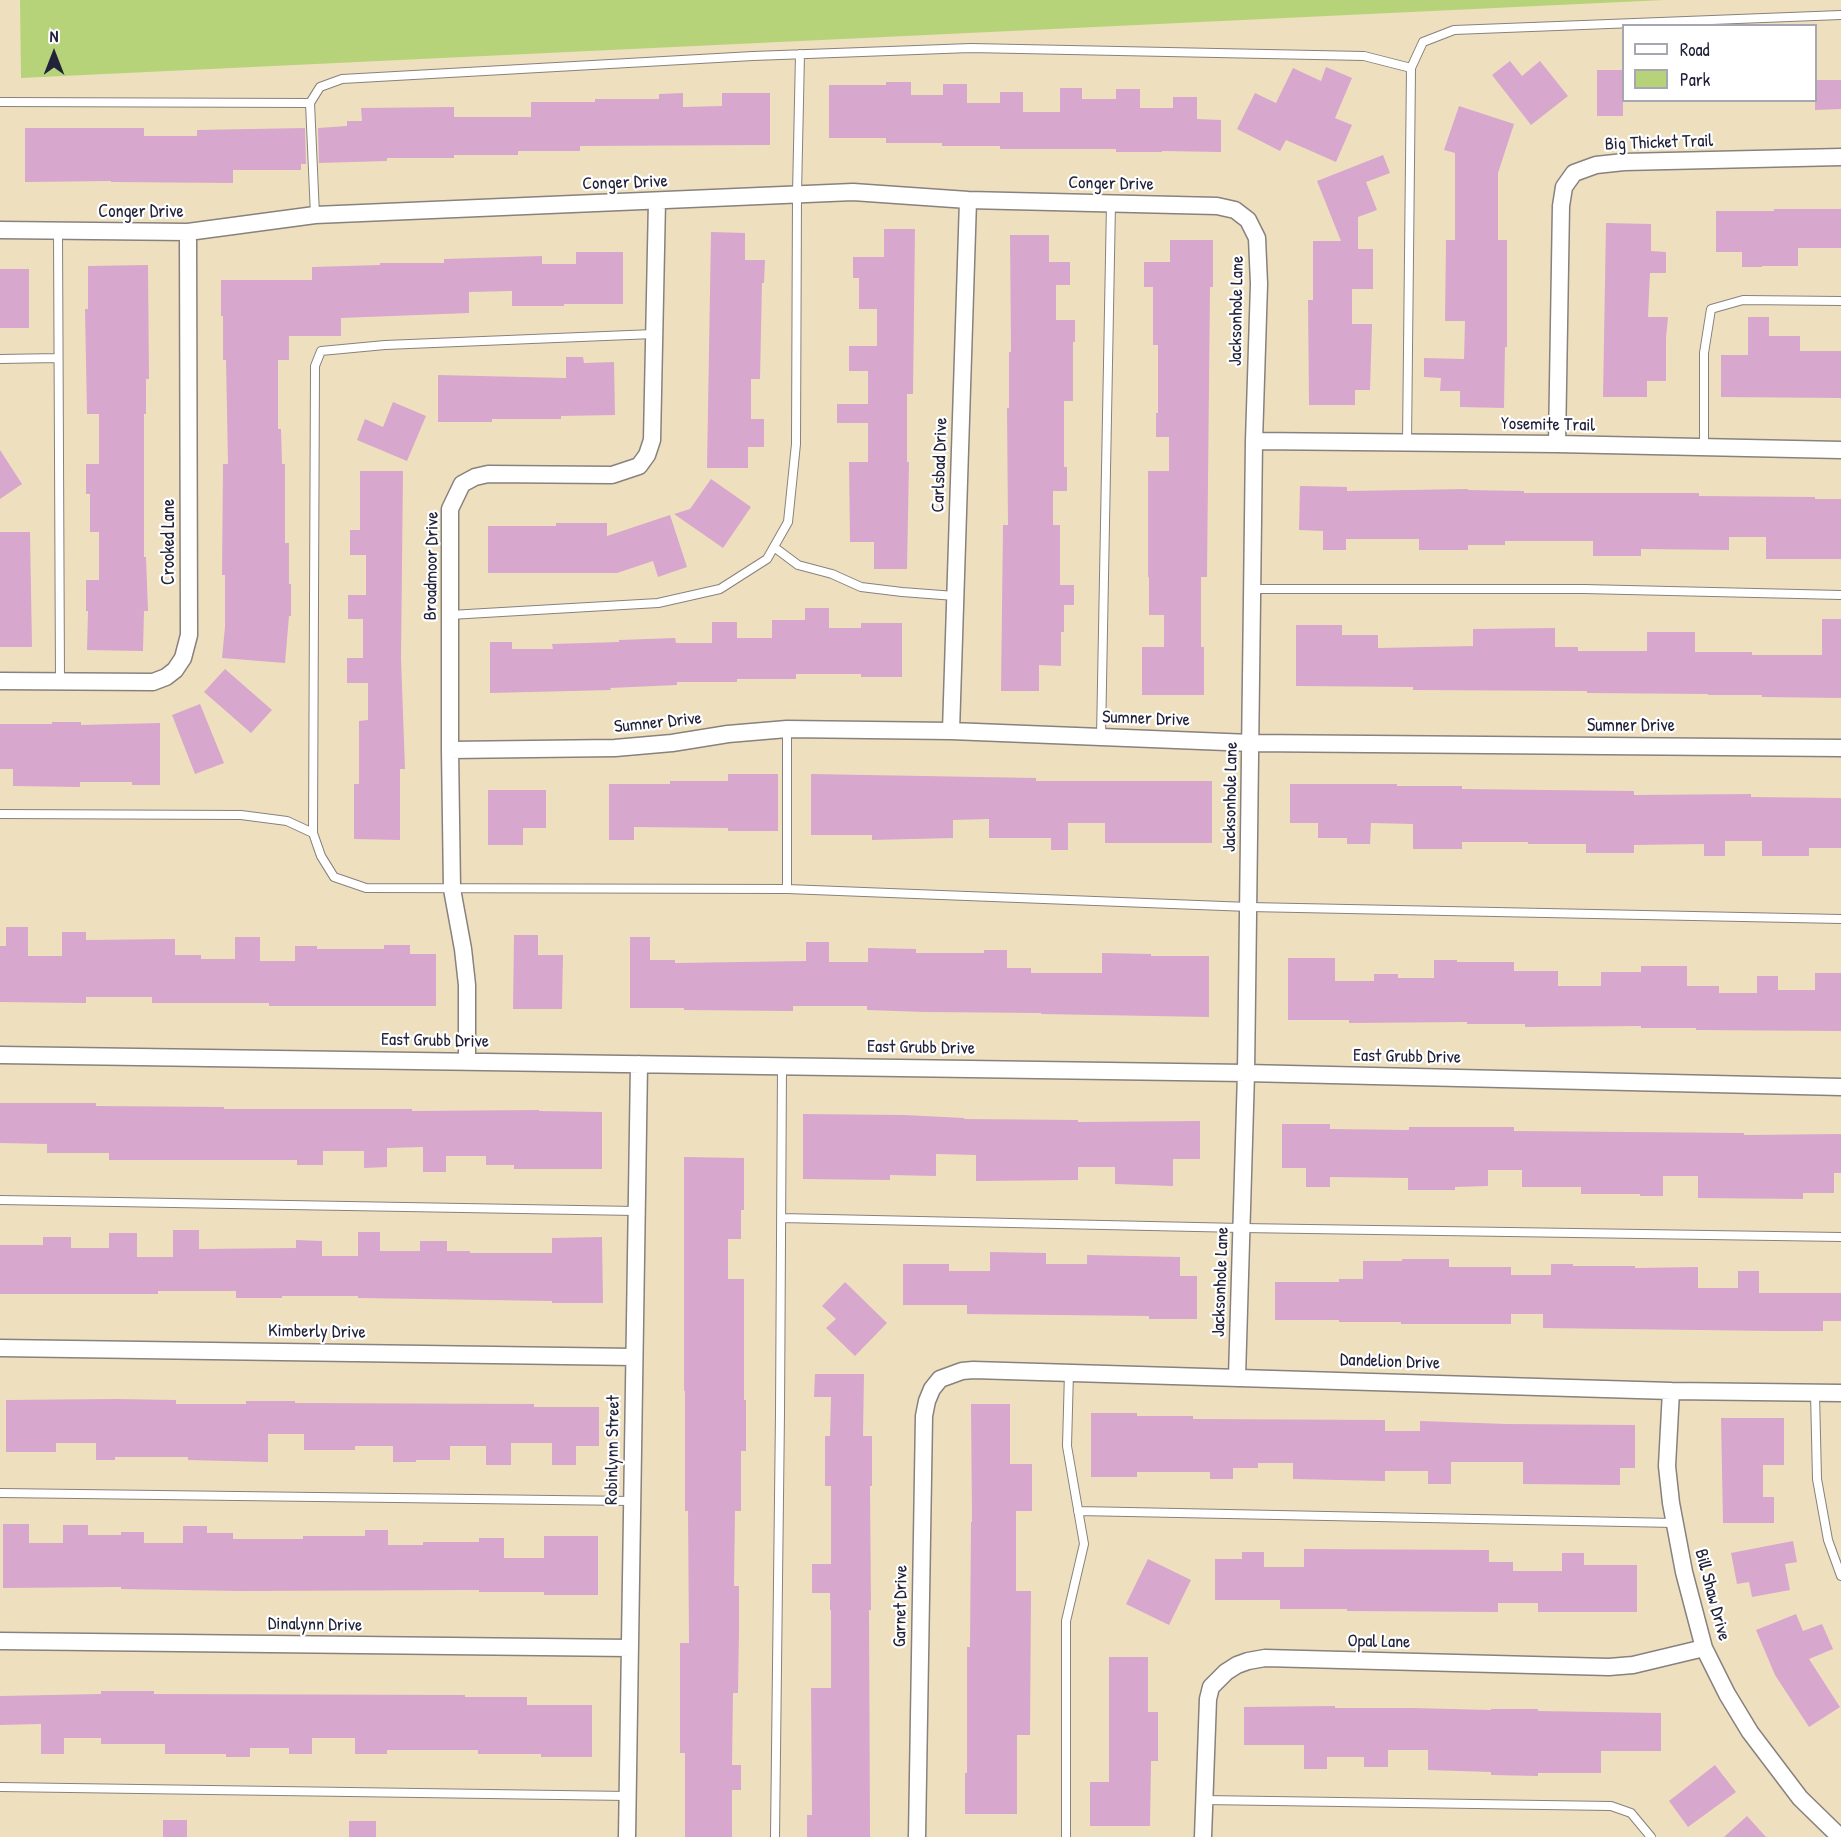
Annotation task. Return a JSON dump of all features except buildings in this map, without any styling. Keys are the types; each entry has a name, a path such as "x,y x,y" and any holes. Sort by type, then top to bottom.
{"street":[{"name":"Big Thicket Trail","path":"1557,444 1561,206 1564,187 1574,173 1596,165 1623,162 1841,157"},
{"name":"Conger Drive","path":"0,230 188,232 315,215 853,192 968,200 1217,206 1235,210 1248,220"},
{"name":"Carlsbad Drive","path":"951,731 968,200"},
{"name":"Broadmoor Drive","path":"467,1061 467,985 453,889 450,750 450,509 462,484 475,477 488,474 612,475 639,466 647,455 652,440 657,201"},
{"name":"Jacksonhole Lane","path":"1238,1377 1246,1073 1254,441 1259,284 1257,238 1248,220"},
{"name":"Crooked Lane","path":"0,681 153,682 166,677 175,670 183,658 189,635 188,232"},
{"name":"Yosemite Trail","path":"1254,441 1841,450"},
{"name":"Sumner Drive","path":"450,750 615,748 787,729 951,731 1251,743 1841,748"},
{"name":"East Grubb Drive","path":"0,1055 1246,1073 1841,1087"},
{"name":"Robinlynn Street","path":"627,1837 639,1064"},
{"name":"Kimberly Drive","path":"0,1348 634,1357"},
{"name":"Dandelion Drive","path":"940,1379 962,1371 973,1370 1841,1394"},
{"name":"Garnet Drive","path":"917,1837 924,1416 932,1389 940,1379"},
{"name":"Bill Shaw Drive","path":"1671,1391 1667,1466 1684,1572 1704,1648 1727,1694 1750,1732 1800,1798 1840,1837"},
{"name":"Dinalynn Drive","path":"0,1641 630,1648"},
{"name":"Opal Lane","path":"1203,1837 1207,1715 1211,1687 1226,1672 1248,1661 1265,1658 1609,1666 1633,1665 1704,1648"}],"lane":[{"path":"1407,442 1411,68 1423,42 1454,30 1841,15"},
{"path":"315,215 310,104 320,87 342,79 800,54 971,48 1364,56 1411,68"},
{"path":"450,615 658,603 720,589 767,559 788,522 796,444 800,54"},
{"path":"0,102 310,104"},
{"path":"1101,737 1111,204"},
{"path":"58,231 60,682"},
{"path":"1704,447 1704,353 1711,309 1743,300 1841,300"},
{"path":"654,334 386,345 321,351 315,366 313,832 321,856 334,878 366,888 787,889 1249,907 1841,919"},
{"path":"0,359 58,358"},
{"path":"774,547 798,565 832,574 861,587 955,596"},
{"path":"1253,589 1584,589 1841,595"},
{"path":"787,729 787,889"},
{"path":"0,814 241,815 287,821 313,832"},
{"path":"775,1837 782,1066"},
{"path":"0,1200 636,1210"},
{"path":"781,1218 1841,1237"},
{"path":"1066,1837 1066,1621 1084,1544 1067,1446 1069,1372"},
{"path":"1815,1393 1817,1479 1828,1540 1841,1576"},
{"path":"0,1493 632,1501"},
{"path":"1078,1511 1675,1523"},
{"path":"0,1787 628,1796"},
{"path":"1204,1800 1611,1806 1631,1813 1651,1837"}],"green space":[{"path":"20,0 1664,0 21,78"}]}
